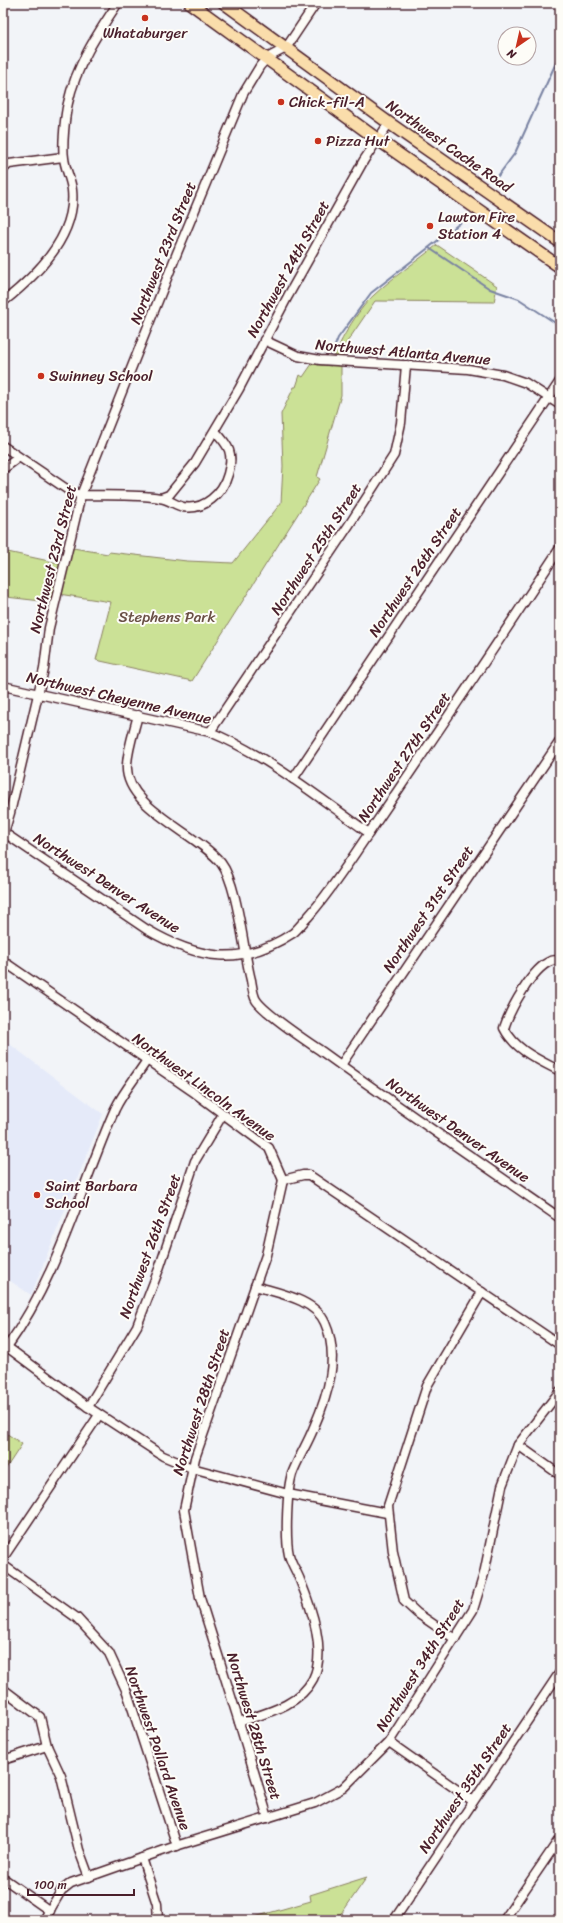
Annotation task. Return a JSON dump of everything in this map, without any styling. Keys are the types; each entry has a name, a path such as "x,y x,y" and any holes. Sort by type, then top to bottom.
{"main road":[{"path":"190,3 377,139 560,267"},
{"name":"Northwest Cache Road","path":"224,3 390,123 560,242"}],"street":[{"path":"3,302 46,262 66,230 72,211 72,191 63,157 67,104 75,76 83,58 118,3"},
{"path":"267,58 286,48 316,3"},
{"name":"Northwest 23rd Street","path":"3,834 10,813 44,669 49,628 80,495 174,260 243,94 253,76 267,58"},
{"name":"Northwest 24th Street","path":"161,498 169,495 178,487 215,431 354,176 377,139 390,123"},
{"path":"3,169 9,164 63,157"},
{"name":"Northwest Atlanta Avenue","path":"264,340 298,356 320,360 468,368 503,375 526,383 560,405"},
{"name":"Northwest 25th Street","path":"210,732 341,538 394,455 401,423 406,365"},
{"name":"Northwest 26th Street","path":"292,778 560,382"},
{"path":"3,446 18,458 71,492 80,495 161,498 184,507 202,504 214,498 221,490 229,473 231,452 227,444 215,431"},
{"path":"3,469 18,458"},
{"name":"Northwest 27th Street","path":"245,954 263,948 294,932 326,897 450,716 560,548"},
{"name":"Northwest Cheyenne Avenue","path":"3,686 210,732 236,743 292,778 369,833"},
{"path":"138,715 126,764 128,780 134,792 144,802 210,851 222,865 230,881 256,1000 272,1015 341,1065"},
{"name":"Northwest 31st Street","path":"341,1065 560,741"},
{"name":"Northwest Denver Avenue","path":"3,834 166,941 188,950 224,957 245,954"},
{"path":"560,960 550,961 542,967 524,987 504,1028 508,1036 527,1053 560,1071"},
{"name":"Northwest Lincoln Avenue","path":"3,962 147,1060 269,1148 284,1180"},
{"path":"147,1060 116,1107 53,1268 17,1333 5,1345 99,1415 163,1456 192,1468 288,1494 387,1513"},
{"name":"Northwest Denver Avenue","path":"341,1065 560,1218"},
{"name":"Northwest 26th Street","path":"88,1407 137,1326 159,1269 195,1161 223,1114"},
{"path":"284,1180 309,1175 560,1345"},
{"name":"Northwest 28th Street","path":"268,1818 200,1598 184,1510 192,1468 266,1255 284,1180"},
{"path":"239,1722 284,1706 299,1696 312,1680 316,1671 319,1647 317,1633 300,1581 289,1555 288,1494 292,1474 315,1426 333,1371 332,1344 325,1321 316,1311 298,1299 255,1286"},
{"path":"455,1639 417,1613 404,1600 392,1552 387,1513 427,1386 482,1292"},
{"name":"Northwest 34th Street","path":"44,1920 61,1891 71,1883 177,1846 315,1803 343,1788 389,1742 473,1610 484,1574 502,1486 518,1445 560,1391"},
{"path":"3,1558 99,1415"},
{"path":"518,1445 560,1476"},
{"name":"Northwest Pollard Avenue","path":"3,1565 77,1618 109,1653 127,1692 177,1846"},
{"name":"Northwest 35th Street","path":"394,1920 472,1801 501,1761 560,1672"},
{"path":"3,1689 40,1717 48,1746 61,1776 80,1850 90,1877"},
{"path":"389,1742 472,1801"},
{"path":"3,1760 48,1746"},
{"path":"504,1920 560,1838"},
{"path":"142,1858 156,1904 158,1920"},
{"path":"3,1878 50,1911"}],"shaded area":[{"name":"Saint Barbara School","path":"3,1039 103,1114 31,1295 3,1276"}],"green space":[{"name":"Stephens Park","path":"437,245 497,286 494,302 375,301 345,345 341,367 341,395 317,477 320,479 192,681 96,660 111,602 52,593 50,602 6,597 3,610 3,551 58,563 73,548 108,554 109,552 187,561 233,563 281,503 283,466 281,414 294,387 296,387 300,375 303,377 312,364 331,366 343,338 361,309 368,301 389,282"},
{"path":"3,1431 22,1444 3,1473"},
{"path":"367,1877 337,1920 244,1920 311,1901 310,1895"}],"waterway":[{"path":"498,176 515,153 560,54"},
{"path":"331,356 338,338 371,293 469,216"},
{"path":"429,248 490,289 519,299 560,326"}],"place":[{"name":"Whataburger","path":"145,18"},
{"name":"Chick-fil-A","path":"281,102"},
{"name":"Pizza Hut","path":"318,141"},
{"name":"Lawton Fire Station 4","path":"430,226"},
{"name":"Swinney School","path":"41,376"},
{"name":"Saint Barbara School","path":"37,1195"}]}
